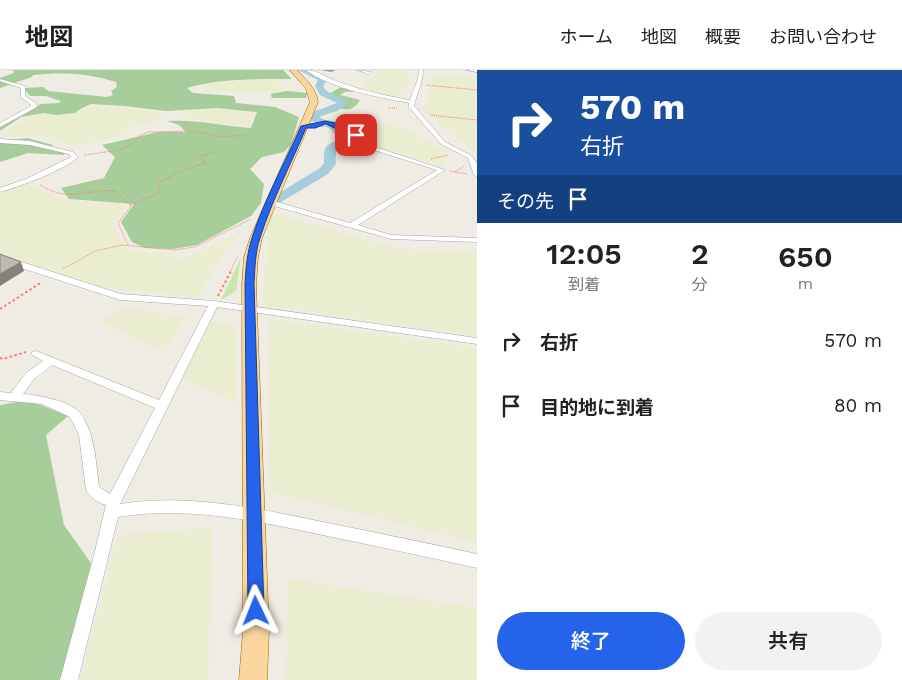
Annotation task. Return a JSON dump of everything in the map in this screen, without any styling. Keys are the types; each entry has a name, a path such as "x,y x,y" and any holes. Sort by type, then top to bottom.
{"main road":[{"path":"253,680 256,630 249,284 252,252 267,209 314,102 313,93 293,70"}],"street":[{"path":"308,70 326,79 383,97 412,102"},
{"path":"359,70 369,72 368,74"},
{"path":"421,70 421,80 411,106 443,143 470,157 477,175"},
{"path":"468,70 477,71"},
{"path":"0,80 23,87 23,97 32,102 34,107 0,125"},
{"path":"0,87 17,84"},
{"path":"304,126 315,126 325,122 334,124 356,135 357,143 442,170"},
{"path":"0,141 37,145 71,153 75,157 28,180 0,190"},
{"path":"352,226 411,187 442,170"},
{"path":"267,209 352,226 391,237 477,240"},
{"path":"0,258 120,297 214,304 477,341"},
{"path":"70,680 113,506 161,406 214,304"},
{"path":"36,354 161,406"},
{"path":"14,397 30,376 50,361"},
{"path":"0,396 44,400 75,414 80,423 89,452 93,490 113,506 185,505 253,515 477,561"}],"path":[{"path":"419,84 477,90"},
{"path":"416,114 477,120"},
{"path":"75,157 117,151 132,144 139,136 148,132 193,131 223,137 246,135"},
{"path":"130,205 159,192 158,184 171,175 206,163 200,156 217,152"},
{"path":"423,164 434,158 449,155"},
{"path":"442,170 477,175"},
{"path":"28,180 55,194 65,196 113,190 130,205"},
{"path":"128,245 118,223 130,209 130,205"},
{"path":"0,309 85,255 104,249 128,245 184,250 204,244 254,218 267,209"},
{"path":"214,304 239,254 252,252"},
{"path":"0,358 3,359 23,352 36,354"}],"green space":[{"path":"13,70 283,70 292,79 212,82 187,88 193,93 234,96 236,103 275,107 299,117 291,144 284,152 262,157 250,169 264,184 261,203 251,216 197,245 173,249 145,248 132,242 121,222 134,204 69,199 61,188 104,178 115,157 102,145 158,132 186,132 179,125 167,121 198,122 251,128 257,112 218,108 166,111 91,104 75,113 56,115 44,113 21,117 0,131 0,127 40,104 59,103 61,101 46,96 30,96 24,88 43,87 48,91 107,97 113,95 111,91 117,87 116,82 95,77 75,74 54,74 33,75 0,88 0,78 14,73"},
{"path":"380,70 410,70 407,72 410,84 396,98 387,97 362,87"},
{"path":"433,75 477,79 477,159 465,144 423,111"},
{"path":"249,80 277,81 286,89 256,93 204,92 204,84"},
{"path":"343,86 350,87 347,90 355,92 345,92 340,95 360,100 351,108 339,108 345,103 344,100 327,95"},
{"path":"287,91 307,93 306,98 271,98 270,94"},
{"path":"89,106 162,112 158,121 129,127 124,135 103,141 72,145 42,135 12,137 1,134 32,116"},
{"path":"215,106 254,113 249,127 185,118 176,109"},
{"path":"336,110 407,130 448,153 443,167 380,148 350,127 326,119"},
{"path":"27,138 53,145 50,148 64,152 64,155 28,153 0,162 0,141"},
{"path":"27,182 64,200 127,205 115,221 117,231 129,250 164,254 181,260 243,231 226,249 197,298 88,285 0,255 0,191"},
{"path":"270,212 398,249 477,252 477,336 262,305"},
{"path":"241,257 236,291 221,300"},
{"path":"120,307 186,317 164,353 102,322"},
{"path":"269,319 477,348 477,542 270,492"},
{"path":"211,321 237,324 236,402 182,378"},
{"path":"28,400 68,416 46,435 64,525 93,566 60,680 0,680 0,405"},
{"path":"212,528 208,680 81,680 117,535"},
{"path":"288,579 477,608 477,680 286,680"}],"building":[{"path":"0,254 21,262 0,274"}],"waterway":[{"path":"276,201 324,171 330,164 329,151 333,145 345,141 352,136 339,132 333,126 314,120 317,114 333,109 343,103 323,93 319,86 323,80 321,78 302,70"}],"route":[{"path":"256,611 253,515 253,398 249,284 252,252 270,202 304,126 315,126 325,122 334,124 356,135"}]}
